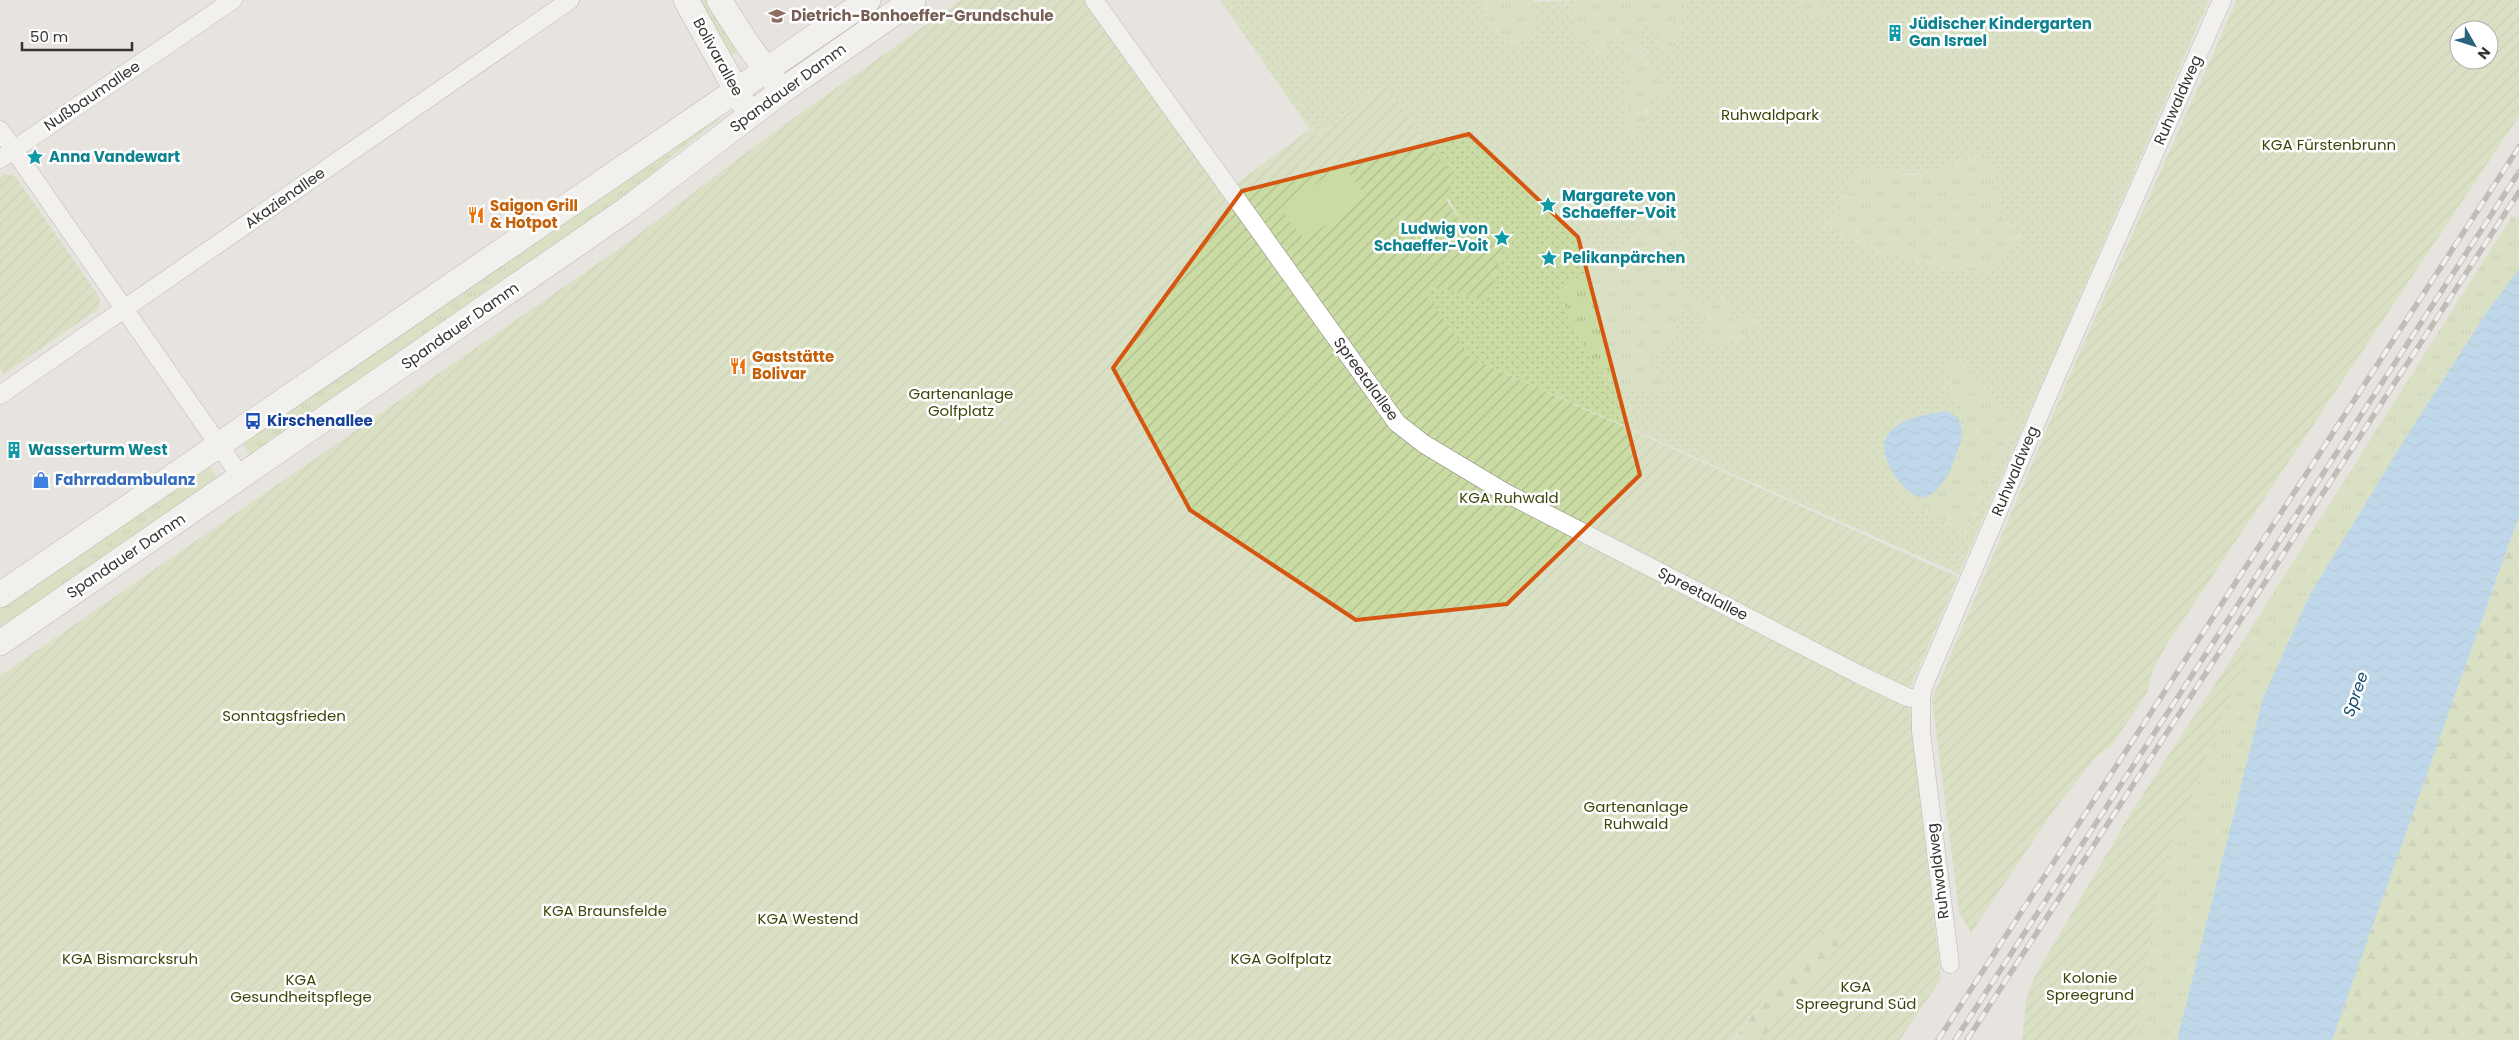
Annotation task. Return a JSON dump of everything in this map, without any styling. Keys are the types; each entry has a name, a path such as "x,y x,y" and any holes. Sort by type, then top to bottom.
{"main road":[{"name":"Bolivarallee","path":"686,0 735,90 751,114"},
{"name":"Bolivarallee","path":"719,0 782,91"},
{"name":"Spandauer Damm","path":"0,595 868,0"},
{"name":"Spandauer Damm","path":"0,642 626,210 782,91 913,0"}],"street":[{"name":"Nußbaumallee","path":"7,154 233,0"},
{"name":"Akazienallee","path":"0,395 570,0"},
{"name":"Spreetalallee","path":"1094,0 1396,423 1424,444 1504,492 1860,675 1907,697 1920,700"},
{"name":"Ruhwaldweg","path":"1950,964 1921,732 1920,700 1937,651 2222,0"},
{"path":"0,130 7,154 124,310 241,477"}],"highlighted area":[{"path":"1469,134 1578,237 1640,475 1507,604 1356,620 1190,510 1113,368 1242,191"}],"green space":[{"path":"691,0 712,0 742,48 727,59"},
{"path":"961,0 1094,0 1230,188 1312,128 1317,135 1385,85 1453,177 1447,201 1461,221 1460,240 1503,246 1489,301 1437,287 1426,293 1471,358 1958,577 1908,693 1941,979 1900,1040 1760,1040 1847,937 1830,924 1778,980 1733,1040 0,1040 0,676 619,249 767,137"},
{"name":"Ruhwaldpark","path":"1220,0 1485,0 1486,13 1490,24 1498,32 1509,38 1512,45 1526,40 1536,26 1532,2 1575,0 1575,28 1580,44 1594,49 1604,57 1608,46 1616,39 1625,41 1627,118 1630,136 1643,137 1635,131 1637,125 1646,125 1651,98 1660,92 1667,95 1669,87 1658,80 1659,74 1649,68 1645,55 1633,43 1635,35 1641,27 1653,24 1661,33 1658,43 1664,52 1675,48 1687,0 1801,0 1806,13 1817,22 1825,13 1811,0 2209,0 1959,574 1471,358 1425,293 1437,287 1489,300 1460,240 1461,221 1384,85 1317,135 1312,128 1310,129","holes":["1988,140 1984,153 1986,164 1996,169 1991,184 2001,198 1997,210 2020,236 1989,273 1950,268 1905,258 1862,243 1828,225 1842,195 1846,197 1860,168 1897,173 1929,172 1944,169 1959,163","1661,221 1675,225 1682,238 1683,249 1679,258 1678,276 1683,293 1688,298 1700,303 1716,302 1725,299 1729,313 1735,322 1758,311 1758,316 1739,344 1733,342 1708,344 1703,332 1703,314 1687,306 1675,321 1675,340 1659,346 1649,368 1662,383 1670,387 1634,389 1623,387 1601,372 1576,332 1558,292","1960,360 2016,424 1965,532 1908,502 1893,488 1897,485 1912,498 1928,499 1950,475 1964,440 1964,417 1952,397 1947,364"]},
{"path":"1485,0 1534,0 1532,2 1536,25 1526,40 1512,45 1509,38 1493,28 1486,13"},
{"path":"1575,0 1687,0 1675,48 1664,52 1658,43 1637,50 1645,55 1649,68 1659,74 1659,80 1669,87 1668,95 1660,92 1645,110 1647,116 1644,137 1630,136 1627,118 1625,41 1608,46 1604,57 1594,49 1580,44 1575,28"},
{"path":"1801,0 1811,0 1825,13 1817,22 1806,13"},
{"name":"KGA Fürstenbrunn","path":"2237,0 2519,0 2519,116 2166,646 2152,672 2147,693 2111,746 2096,757 2054,810 1971,933 1959,912 1932,699 2075,363"},
{"path":"716,112 720,119 667,160 646,186 253,459 240,440"},
{"path":"1989,139 1984,153 1986,164 1997,169 2001,198 1997,210 2020,235 1990,273 1951,268 1905,258 1862,243 1828,225 1842,195 1846,197 1860,168 1914,175 1939,171"},
{"path":"1342,164 1366,196 1305,240 1281,210"},
{"path":"4,174 15,176 100,298 98,309 4,374 0,369 0,177"},
{"path":"2512,216 2519,220 2519,269 2487,312 2406,437 2309,596 2263,698 2177,1040 2135,1040 2155,911 2175,832 2193,794 2223,713 2249,654 2239,647"},
{"path":"1661,221 1675,225 1681,238 1683,251 1679,278 1680,287 1688,298 1702,302 1725,299 1729,313 1735,322 1758,310 1758,316 1739,344 1733,342 1707,344 1703,332 1703,314 1675,321 1672,387 1633,389 1619,385 1607,377 1596,365 1586,351 1558,292"},
{"path":"1960,360 2016,424 1965,532 1908,502 1893,488 1897,484 1912,498 1964,440 1964,417 1952,397 1947,364"},
{"path":"207,463 220,482 0,633 0,605"},
{"path":"2519,516 2519,1040 2332,1040"},
{"name":"Kolonie Spreegrund","path":"2239,647 2249,654 2223,713 2193,794 2175,832 2155,911 2135,1040 2022,1040 2026,1001 2034,978 2132,811"},
{"path":"1830,924 1848,937 1760,1040 1734,1040 1778,980"}],"water":[{"name":"Spree","path":"2519,269 2519,516 2332,1040 2177,1040 2263,698 2309,596 2406,437 2487,312"},
{"path":"1947,411 1959,419 1961,426 1960,443 1952,466 1936,491 1922,497 1914,495 1899,481 1887,461 1885,442 1888,434 1901,423 1908,420"}],"railway":[{"path":"1938,1040 2519,147"},
{"path":"1955,1040 2519,172"},
{"path":"1967,1040 2519,192"}],"place":[{"name":"Dietrich-Bonhoeffer-Grundschule","path":"777,16"},
{"name":"Jüdischer Kindergarten Gan Israel","path":"1895,33"},
{"name":"Anna Vandewart","path":"35,157"},
{"name":"Margarete von Schaeffer-Voit","path":"1548,205"},
{"name":"Saigon Grill & Hotpot","path":"476,215"},
{"name":"Ludwig von Schaeffer-Voit","path":"1502,238"},
{"name":"Pelikanpärchen","path":"1549,258"},
{"name":"Gaststätte Bolivar","path":"738,366"},
{"name":"Kirschenallee","path":"253,421"},
{"name":"Wasserturm West","path":"14,450"},
{"name":"Fahrradambulanz","path":"41,480"}],"park label":[{"name":"Gartenanlage Golfplatz","path":"961,402"},
{"name":"KGA Ruhwald","path":"1509,498"},
{"name":"Sonntagsfrieden","path":"284,716"},
{"name":"Gartenanlage Ruhwald","path":"1636,816"},
{"name":"KGA Braunsfelde","path":"605,911"},
{"name":"KGA Westend","path":"808,919"},
{"name":"KGA Bismarcksruh","path":"130,959"},
{"name":"KGA Golfplatz","path":"1281,959"},
{"name":"KGA Gesundheitspflege","path":"301,988"},
{"name":"KGA Spreegrund Süd","path":"1856,996"}]}
